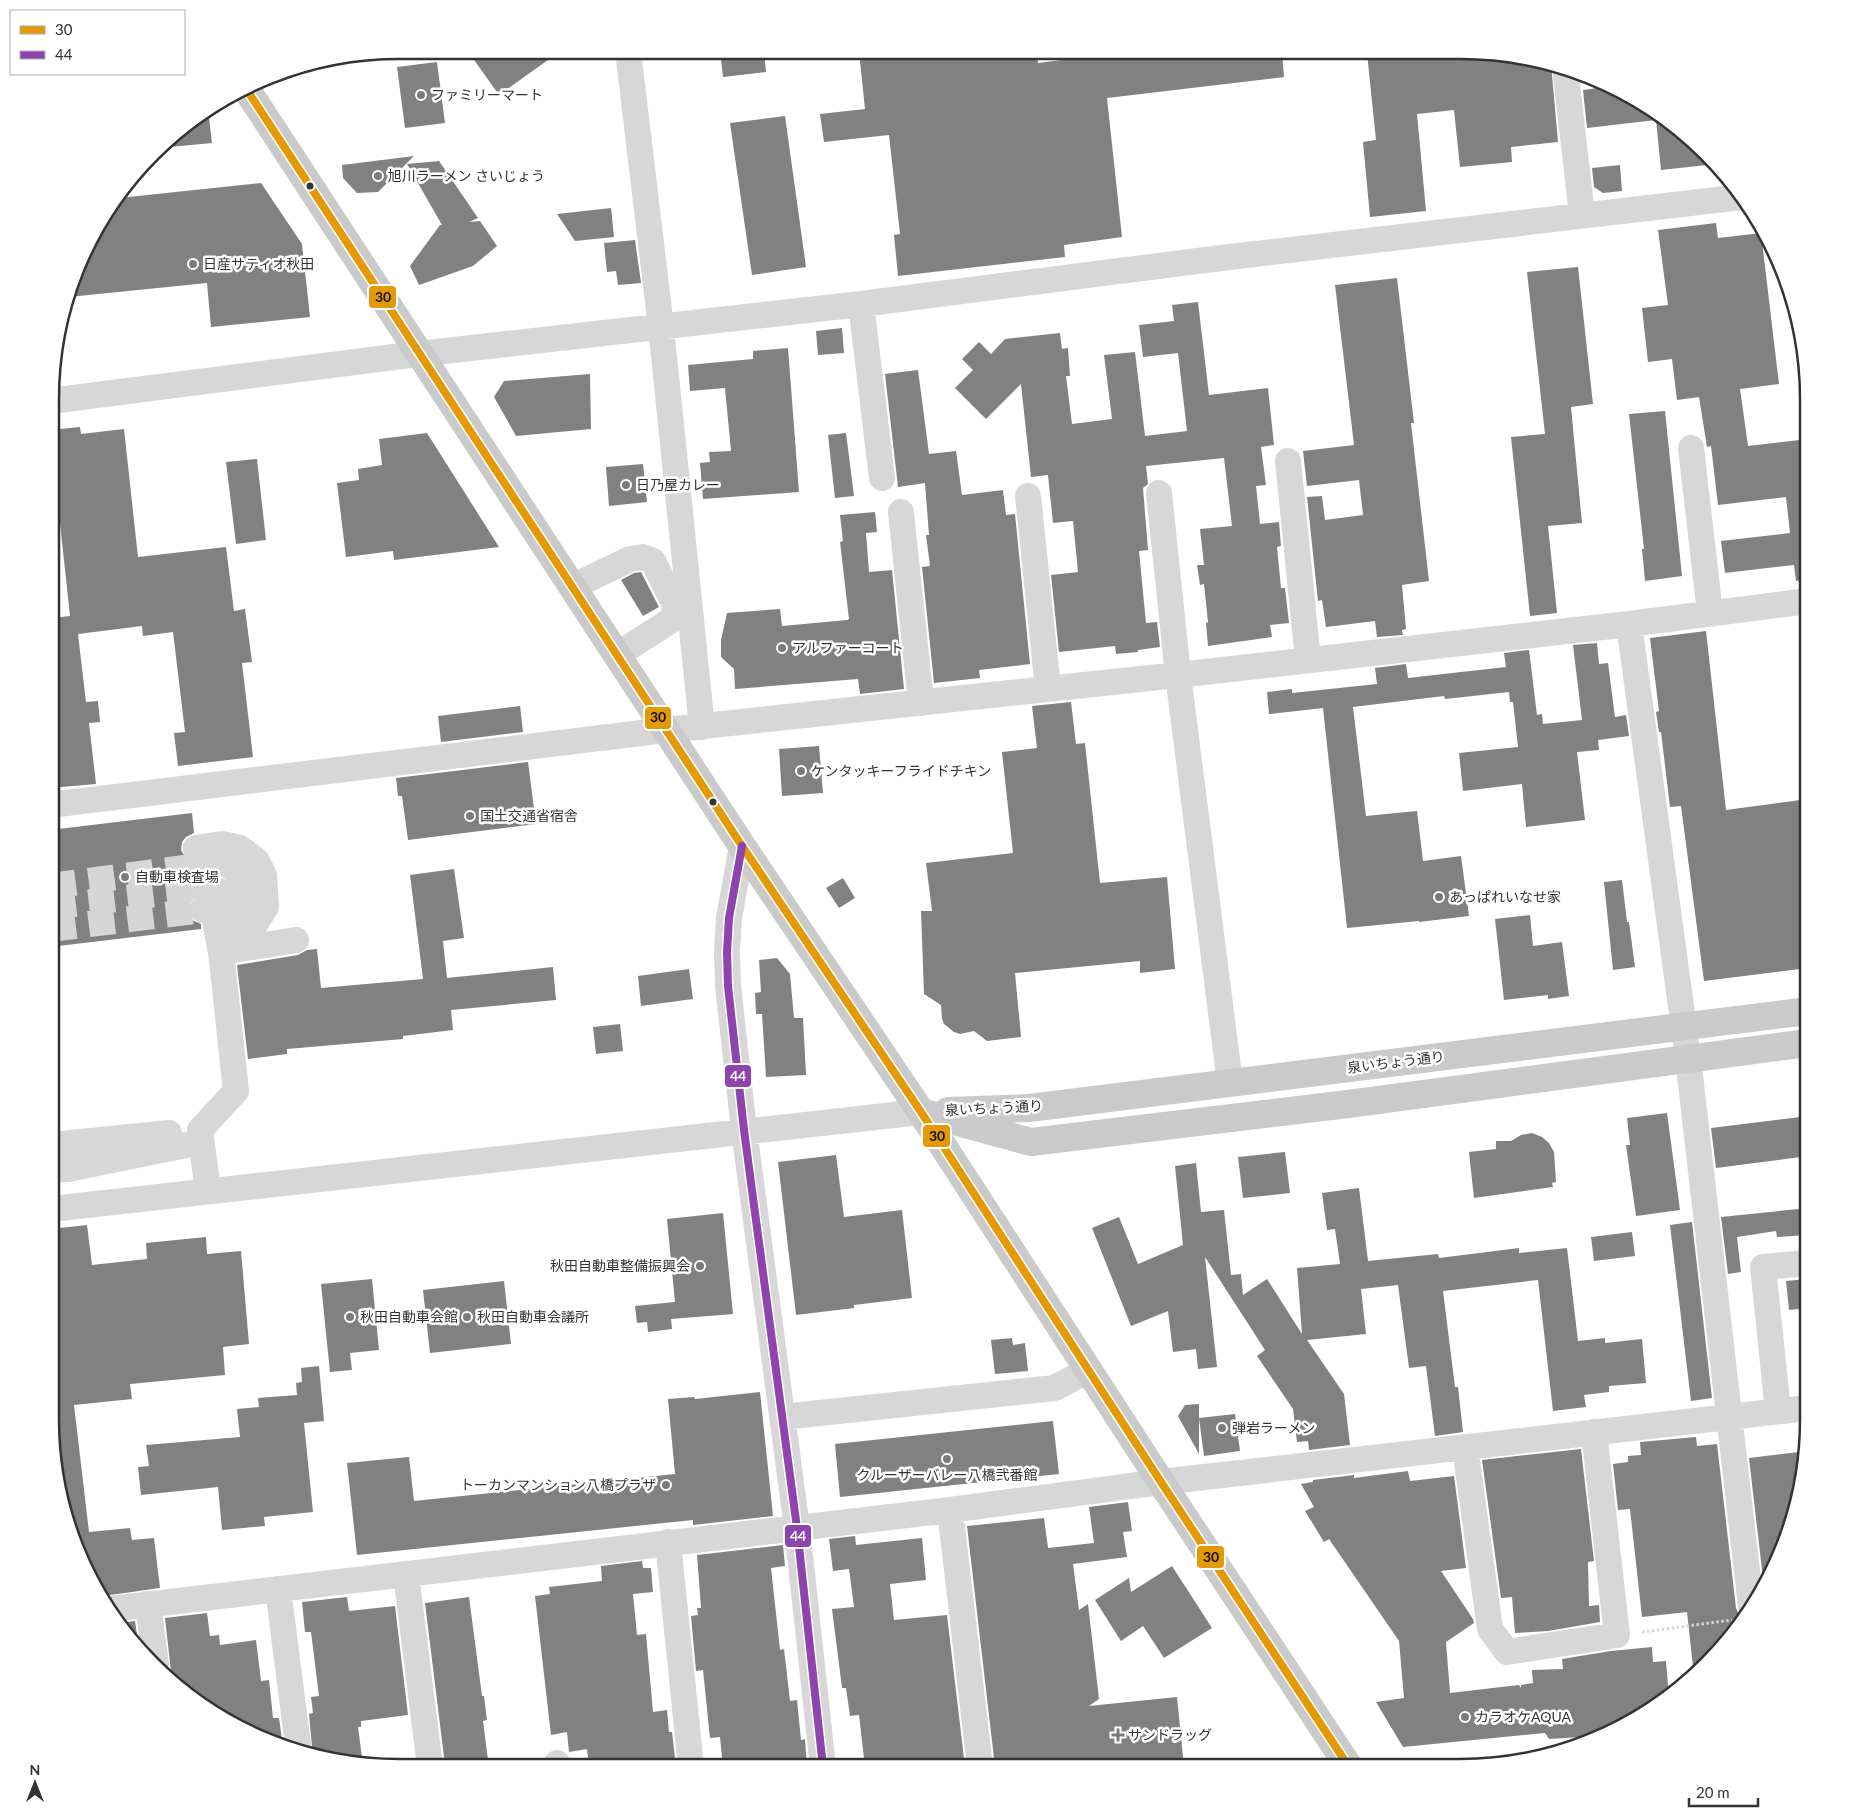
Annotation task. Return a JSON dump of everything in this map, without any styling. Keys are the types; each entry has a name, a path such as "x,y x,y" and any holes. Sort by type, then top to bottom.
{"main road":[{"path":"249,94 742,846 921,1112 1344,1759"},
{"name":"泉いちょう通り","path":"921,1112 1029,1108 1800,1012"},
{"name":"泉いちょう通り","path":"921,1112 1031,1142 1348,1104 1800,1044"}],"street":[{"path":"629,59 661,327 702,727"},
{"path":"1566,76 1582,215"},
{"path":"59,400 418,354 861,304 1231,257 1734,198"},
{"path":"861,304 882,478"},
{"path":"1691,448 1710,613"},
{"path":"1288,461 1308,660"},
{"path":"1158,493 1178,675 1230,1083"},
{"path":"1028,496 1048,688"},
{"path":"901,512 921,703"},
{"path":"572,587 630,559 642,557 653,561 675,605 673,619 617,655"},
{"path":"59,805 666,730 1178,675 1629,624 1800,602"},
{"path":"1629,624 1688,1058 1730,1417 1742,1610"},
{"path":"59,1170 68,1169 200,1136 236,1091 230,950 231,903 226,894 199,878 222,844 240,848 257,861 264,875 266,907 230,950"},
{"path":"742,846 729,918 728,986 744,1130 797,1528 822,1759"},
{"path":"230,950 296,940"},
{"path":"59,1208 744,1130 921,1112"},
{"path":"59,1130 200,1136"},
{"path":"200,1136 208,1191"},
{"path":"59,1144 200,1136"},
{"path":"59,1157 200,1136"},
{"path":"1778,1411 1763,1267 1800,1264"},
{"path":"782,1417 1055,1388 1088,1370"},
{"path":"116,1608 950,1510 1161,1482 1800,1409"},
{"path":"1465,1447 1490,1629 1507,1652 1617,1635 1594,1432"},
{"path":"950,1510 979,1759"},
{"path":"668,1542 690,1759"},
{"path":"406,1574 429,1759"},
{"path":"278,1589 298,1744"},
{"path":"148,1604 155,1656"}],"path":[{"path":"1617,1635 1739,1614"}],"building":[{"path":"473,59 549,59 499,95"},
{"path":"721,59 765,59 766,72 723,77"},
{"path":"860,59 1038,59 1038,63 1070,59 1283,59 1284,77 1107,98 1122,237 1064,245 1065,257 898,276 894,235 900,234 889,135 824,142 820,114 865,109"},
{"path":"1368,59 1482,59 1527,65 1552,71 1558,142 1511,147 1512,162 1460,167 1454,110 1417,114 1426,211 1370,217 1363,142 1376,140"},
{"name":"ファミリーマート","path":"437,62 445,123 405,128 397,67"},
{"path":"1597,88 1630,104 1655,120 1587,128 1583,90"},
{"path":"785,116 806,267 752,275 730,123"},
{"path":"209,117 212,143 171,147"},
{"path":"1656,121 1684,143 1707,165 1661,170"},
{"path":"414,156 378,192 357,193 343,178 342,165"},
{"path":"439,161 478,218 469,222 480,221 497,246 473,266 419,285 410,266 440,225 442,225 407,164"},
{"path":"1620,165 1622,191 1603,193 1594,187 1592,168"},
{"name":"日産サティオ秋田","path":"261,183 302,244 310,317 211,327 207,283 75,296 94,248 125,197"},
{"path":"611,208 614,237 575,241 557,214"},
{"path":"1716,223 1718,238 1757,233 1762,243 1779,384 1740,389 1748,446 1800,440 1800,581 1796,581 1794,565 1725,573 1721,541 1790,533 1786,497 1718,505 1711,446 1707,447 1699,397 1677,400 1672,359 1648,362 1642,308 1668,305 1658,230"},
{"path":"635,240 641,283 618,285 616,271 607,272 604,243"},
{"path":"1578,267 1593,404 1571,407 1582,523 1548,526 1557,613 1530,616 1511,437 1545,434 1527,272"},
{"path":"1397,278 1414,423 1411,423 1429,581 1402,585 1406,629 1402,630 1403,635 1377,637 1375,621 1326,627 1322,600 1318,601 1307,497 1322,496 1325,520 1363,515 1359,480 1307,486 1303,451 1354,445 1335,285"},
{"path":"1198,302 1209,395 1268,388 1274,445 1261,447 1266,485 1256,486 1260,524 1279,522 1281,546 1277,547 1281,588 1285,588 1289,623 1270,625 1272,637 1208,646 1206,623 1208,622 1204,584 1200,585 1197,565 1204,565 1200,529 1232,526 1224,458 1146,466 1148,484 1143,488 1148,550 1139,551 1146,623 1157,622 1160,647 1116,654 1115,646 1059,652 1051,575 1078,572 1073,521 1053,523 1048,475 1031,477 1021,384 986,419 955,388 973,370 962,359 979,342 991,354 1005,339 1060,333 1062,349 1068,348 1070,376 1066,376 1072,424 1112,419 1104,355 1135,352 1145,436 1187,431 1178,353 1143,357 1139,325 1174,321 1172,305"},
{"path":"842,328 844,353 818,355 816,331"},
{"path":"788,348 799,492 703,499 700,463 710,462 709,452 731,451 725,388 690,391 688,365 753,359 753,351"},
{"path":"918,370 929,454 956,451 962,495 1003,490 1006,515 1015,514 1030,664 979,670 980,678 934,683 922,567 930,566 926,535 929,535 925,483 898,487 885,374"},
{"path":"590,374 591,429 516,436 494,397 504,381"},
{"path":"1665,411 1682,576 1645,581 1642,549 1644,549 1629,414"},
{"path":"80,427 81,434 124,429 138,557 226,547 234,611 245,609 252,662 242,663 253,757 178,766 174,733 185,732 173,632 143,636 142,626 78,634 86,702 98,701 100,722 89,723 96,784 59,787 59,617 70,616 59,514 59,429"},
{"path":"427,433 499,547 394,560 393,551 346,557 337,483 359,480 358,469 382,465 379,439"},
{"path":"846,433 854,496 835,498 828,435"},
{"path":"257,459 266,540 236,544 226,462"},
{"name":"日乃屋カレー","path":"643,464 647,502 609,506 606,467"},
{"path":"875,512 877,532 866,533 869,572 892,570 904,689 860,694 858,679 735,689 734,669 721,657 721,640 727,613 780,609 782,626 849,619 840,542 843,541 840,515"},
{"path":"641,572 659,607 643,616 621,580 634,573"},
{"path":"1706,631 1726,810 1800,800 1800,969 1704,981 1681,806 1670,807 1661,732 1659,732 1656,712 1659,711 1650,638"},
{"path":"1597,643 1599,664 1608,663 1615,717 1626,715 1629,736 1598,740 1599,750 1577,752 1585,820 1526,827 1522,784 1463,791 1459,753 1518,747 1513,702 1510,702 1509,692 1445,699 1444,696 1353,707 1366,816 1417,811 1423,861 1461,856 1469,916 1347,928 1323,708 1269,714 1267,692 1292,689 1292,693 1377,684 1375,668 1406,664 1408,678 1506,667 1504,653 1529,650 1537,715 1542,714 1543,724 1582,720 1573,645"},
{"path":"1071,702 1076,744 1085,743 1100,883 1167,877 1175,969 1140,973 1140,961 1015,973 1021,1037 987,1041 974,1031 960,1034 954,1032 944,1024 941,1005 924,994 921,911 932,911 926,863 1013,853 1002,752 1037,748 1032,706"},
{"path":"520,706 523,732 441,742 438,716"},
{"name":"ケンタッキーフライドチキン","path":"819,746 823,793 782,796 779,749"},
{"path":"528,762 536,824 408,840 402,796 398,796 396,778"},
{"name":"自動車検査場","path":"192,813 194,833 186,837 182,842 181,850 186,858 183,863 184,871 191,879 186,888 192,901 189,905 188,913 192,920 201,924 201,929 59,946 59,829"},
{"path":"454,869 464,938 443,941 447,978 553,967 556,1000 451,1010 453,1030 403,1036 403,1039 287,1049 287,1054 248,1059 237,965 298,955 307,950 317,949 321,988 423,979 410,875"},
{"path":"843,878 855,898 839,908 826,888"},
{"path":"1622,880 1635,967 1613,970 1604,882"},
{"path":"1530,915 1533,946 1562,942 1569,996 1548,999 1548,995 1504,1000 1495,919"},
{"path":"777,958 790,974 794,1018 803,1018 806,1075 766,1077 762,1014 756,1014 755,993 761,992 759,960"},
{"path":"689,969 693,999 641,1006 638,976"},
{"path":"620,1024 623,1051 596,1054 593,1027"},
{"path":"1667,1113 1680,1210 1636,1216 1626,1145 1630,1145 1627,1118"},
{"path":"1800,1117 1800,1157 1716,1168 1711,1128"},
{"path":"1532,1133 1542,1137 1549,1143 1554,1152 1556,1182 1552,1183 1553,1187 1474,1198 1469,1152 1496,1149 1496,1141 1511,1141 1521,1135"},
{"path":"1285,1152 1290,1193 1243,1198 1238,1157"},
{"path":"836,1155 844,1217 902,1210 912,1298 796,1315 778,1162"},
{"path":"1196,1163 1201,1212 1224,1210 1231,1275 1241,1274 1243,1295 1267,1279 1302,1334 1297,1268 1340,1264 1335,1229 1327,1230 1322,1193 1359,1188 1368,1261 1438,1254 1439,1258 1519,1248 1519,1253 1567,1248 1578,1341 1605,1338 1605,1343 1642,1339 1646,1383 1609,1386 1609,1392 1584,1395 1586,1407 1553,1411 1538,1280 1443,1291 1455,1387 1458,1387 1463,1432 1435,1436 1426,1366 1409,1368 1398,1285 1361,1289 1366,1334 1307,1340 1344,1394 1350,1445 1309,1450 1308,1441 1297,1442 1293,1409 1257,1356 1265,1350 1205,1257 1217,1367 1198,1369 1196,1349 1173,1352 1168,1311 1131,1326 1092,1228 1119,1217 1138,1264 1183,1245 1175,1166"},
{"path":"1800,1209 1800,1236 1777,1237 1776,1231 1737,1237 1741,1272 1728,1274 1721,1217"},
{"name":"秋田自動車整備振興会","path":"723,1213 733,1314 671,1319 672,1329 648,1332 647,1322 637,1323 635,1306 675,1302 667,1219"},
{"path":"1692,1222 1712,1398 1691,1401 1670,1225"},
{"path":"87,1225 92,1265 147,1259 146,1243 206,1237 207,1254 241,1251 249,1344 223,1347 225,1375 130,1384 132,1399 74,1405 89,1532 130,1528 132,1540 154,1538 160,1588 108,1595 94,1570 70,1507 59,1441 59,1228"},
{"path":"1632,1232 1635,1256 1594,1261 1591,1237"},
{"name":"秋田自動車会館","path":"372,1279 379,1350 350,1353 352,1370 330,1372 321,1284"},
{"path":"1800,1280 1800,1309 1789,1310 1786,1281"},
{"name":"秋田自動車会議所","path":"504,1281 511,1344 430,1353 423,1290"},
{"path":"1012,1338 1013,1345 1025,1343 1028,1371 995,1374 991,1340"},
{"path":"319,1366 324,1421 304,1423 313,1512 264,1517 265,1526 222,1530 218,1487 141,1495 138,1467 149,1466 146,1445 240,1437 237,1409 259,1407 258,1398 297,1395 296,1383 302,1382 301,1368"},
{"name":"トーカンマンション八橋プラザ","path":"760,1392 773,1516 693,1525 693,1520 357,1555 347,1463 409,1457 414,1501 675,1474 668,1399 694,1397 695,1399"},
{"path":"1199,1404 1199,1454 1178,1416 1185,1405"},
{"name":"弾岩ラーメン","path":"1235,1414 1240,1451 1204,1456 1199,1418"},
{"name":"クルーザーバレー八橋弐番館","path":"1053,1421 1059,1474 840,1497 835,1444"},
{"path":"1696,1437 1697,1446 1717,1444 1736,1608 1739,1614 1716,1643 1693,1667 1687,1612 1642,1617 1630,1509 1618,1510 1613,1464 1628,1462 1628,1456 1641,1455 1640,1442"},
{"path":"1581,1449 1594,1561 1588,1562 1589,1606 1599,1605 1600,1622 1548,1631 1515,1633 1512,1597 1501,1598 1482,1460"},
{"path":"1799,1452 1789,1507 1763,1575 1749,1458"},
{"path":"1408,1471 1410,1481 1454,1476 1466,1568 1441,1571 1474,1623 1446,1642 1450,1693 1519,1685 1521,1688 1521,1685 1533,1683 1532,1670 1563,1669 1562,1659 1652,1647 1653,1662 1666,1661 1668,1688 1630,1714 1579,1737 1549,1739 1545,1733 1403,1747 1376,1702 1404,1698 1399,1641 1329,1539 1324,1542 1305,1511 1314,1507 1301,1484 1313,1482 1313,1480 1354,1475 1354,1478"},
{"path":"1128,1502 1132,1531 1123,1532 1127,1557 1073,1564 1079,1610 1088,1604 1099,1699 1089,1706 1177,1697 1183,1759 994,1759 967,1526 1044,1518 1048,1548 1094,1543 1089,1507"},
{"path":"855,1536 856,1545 922,1538 926,1580 890,1584 894,1620 947,1615 964,1759 864,1759 859,1715 850,1716 846,1688 842,1688 832,1609 854,1607 849,1569 833,1571 829,1539"},
{"path":"783,1545 785,1566 771,1568 780,1650 784,1649 790,1701 797,1700 801,1740 805,1739 806,1759 722,1759 720,1737 710,1738 703,1670 696,1671 691,1616 698,1615 697,1608 701,1608 697,1555"},
{"path":"642,1561 643,1568 651,1568 653,1592 633,1594 637,1635 646,1634 653,1712 667,1710 669,1732 672,1732 675,1759 588,1759 587,1749 569,1752 567,1732 551,1735 535,1596 550,1594 549,1587 602,1581 601,1566"},
{"path":"1172,1566 1212,1628 1164,1658 1143,1626 1121,1641 1095,1600 1129,1578 1131,1592"},
{"path":"347,1597 349,1611 395,1606 408,1715 361,1721 361,1727 358,1727 362,1757 312,1748 309,1714 313,1713 311,1697 319,1696 311,1632 305,1632 302,1602"},
{"path":"469,1597 487,1720 483,1721 488,1759 444,1759 425,1603"},
{"path":"207,1613 210,1636 219,1635 220,1645 256,1640 261,1681 269,1680 273,1718 279,1718 282,1738 229,1714 192,1689 171,1671 165,1618"},
{"path":"135,1621 137,1636 129,1626 126,1622"}],"tunnel":[{"path":"59,885 198,866"},
{"path":"59,906 201,889"},
{"path":"59,928 203,910"}],"transit line":[{"name":"30","path":"249,93 742,846 921,1112 1344,1759"},
{"name":"44","path":"742,846 729,918 728,986 744,1130 797,1528 822,1759"}],"place":[{"name":"ファミリーマート","path":"421,95"},
{"name":"旭川ラーメン さいじょう","path":"378,176"},
{"name":"日産サティオ秋田","path":"193,264"},
{"name":"日乃屋カレー","path":"626,485"},
{"name":"アルファーコート","path":"782,648"},
{"name":"ケンタッキーフライドチキン","path":"801,771"},
{"name":"国土交通省宿舎","path":"470,816"},
{"name":"自動車検査場","path":"125,877"},
{"name":"あっぱれいなせ家","path":"1439,897"},
{"name":"秋田自動車整備振興会","path":"700,1266"},
{"name":"秋田自動車会館","path":"350,1317"},
{"name":"秋田自動車会議所","path":"467,1317"},
{"name":"弾岩ラーメン","path":"1222,1428"},
{"name":"クルーザーバレー八橋弐番館","path":"947,1459"},
{"name":"トーカンマンション八橋プラザ","path":"666,1485"},
{"name":"カラオケAQUA","path":"1465,1717"},
{"name":"サンドラッグ","path":"1118,1735"}]}
